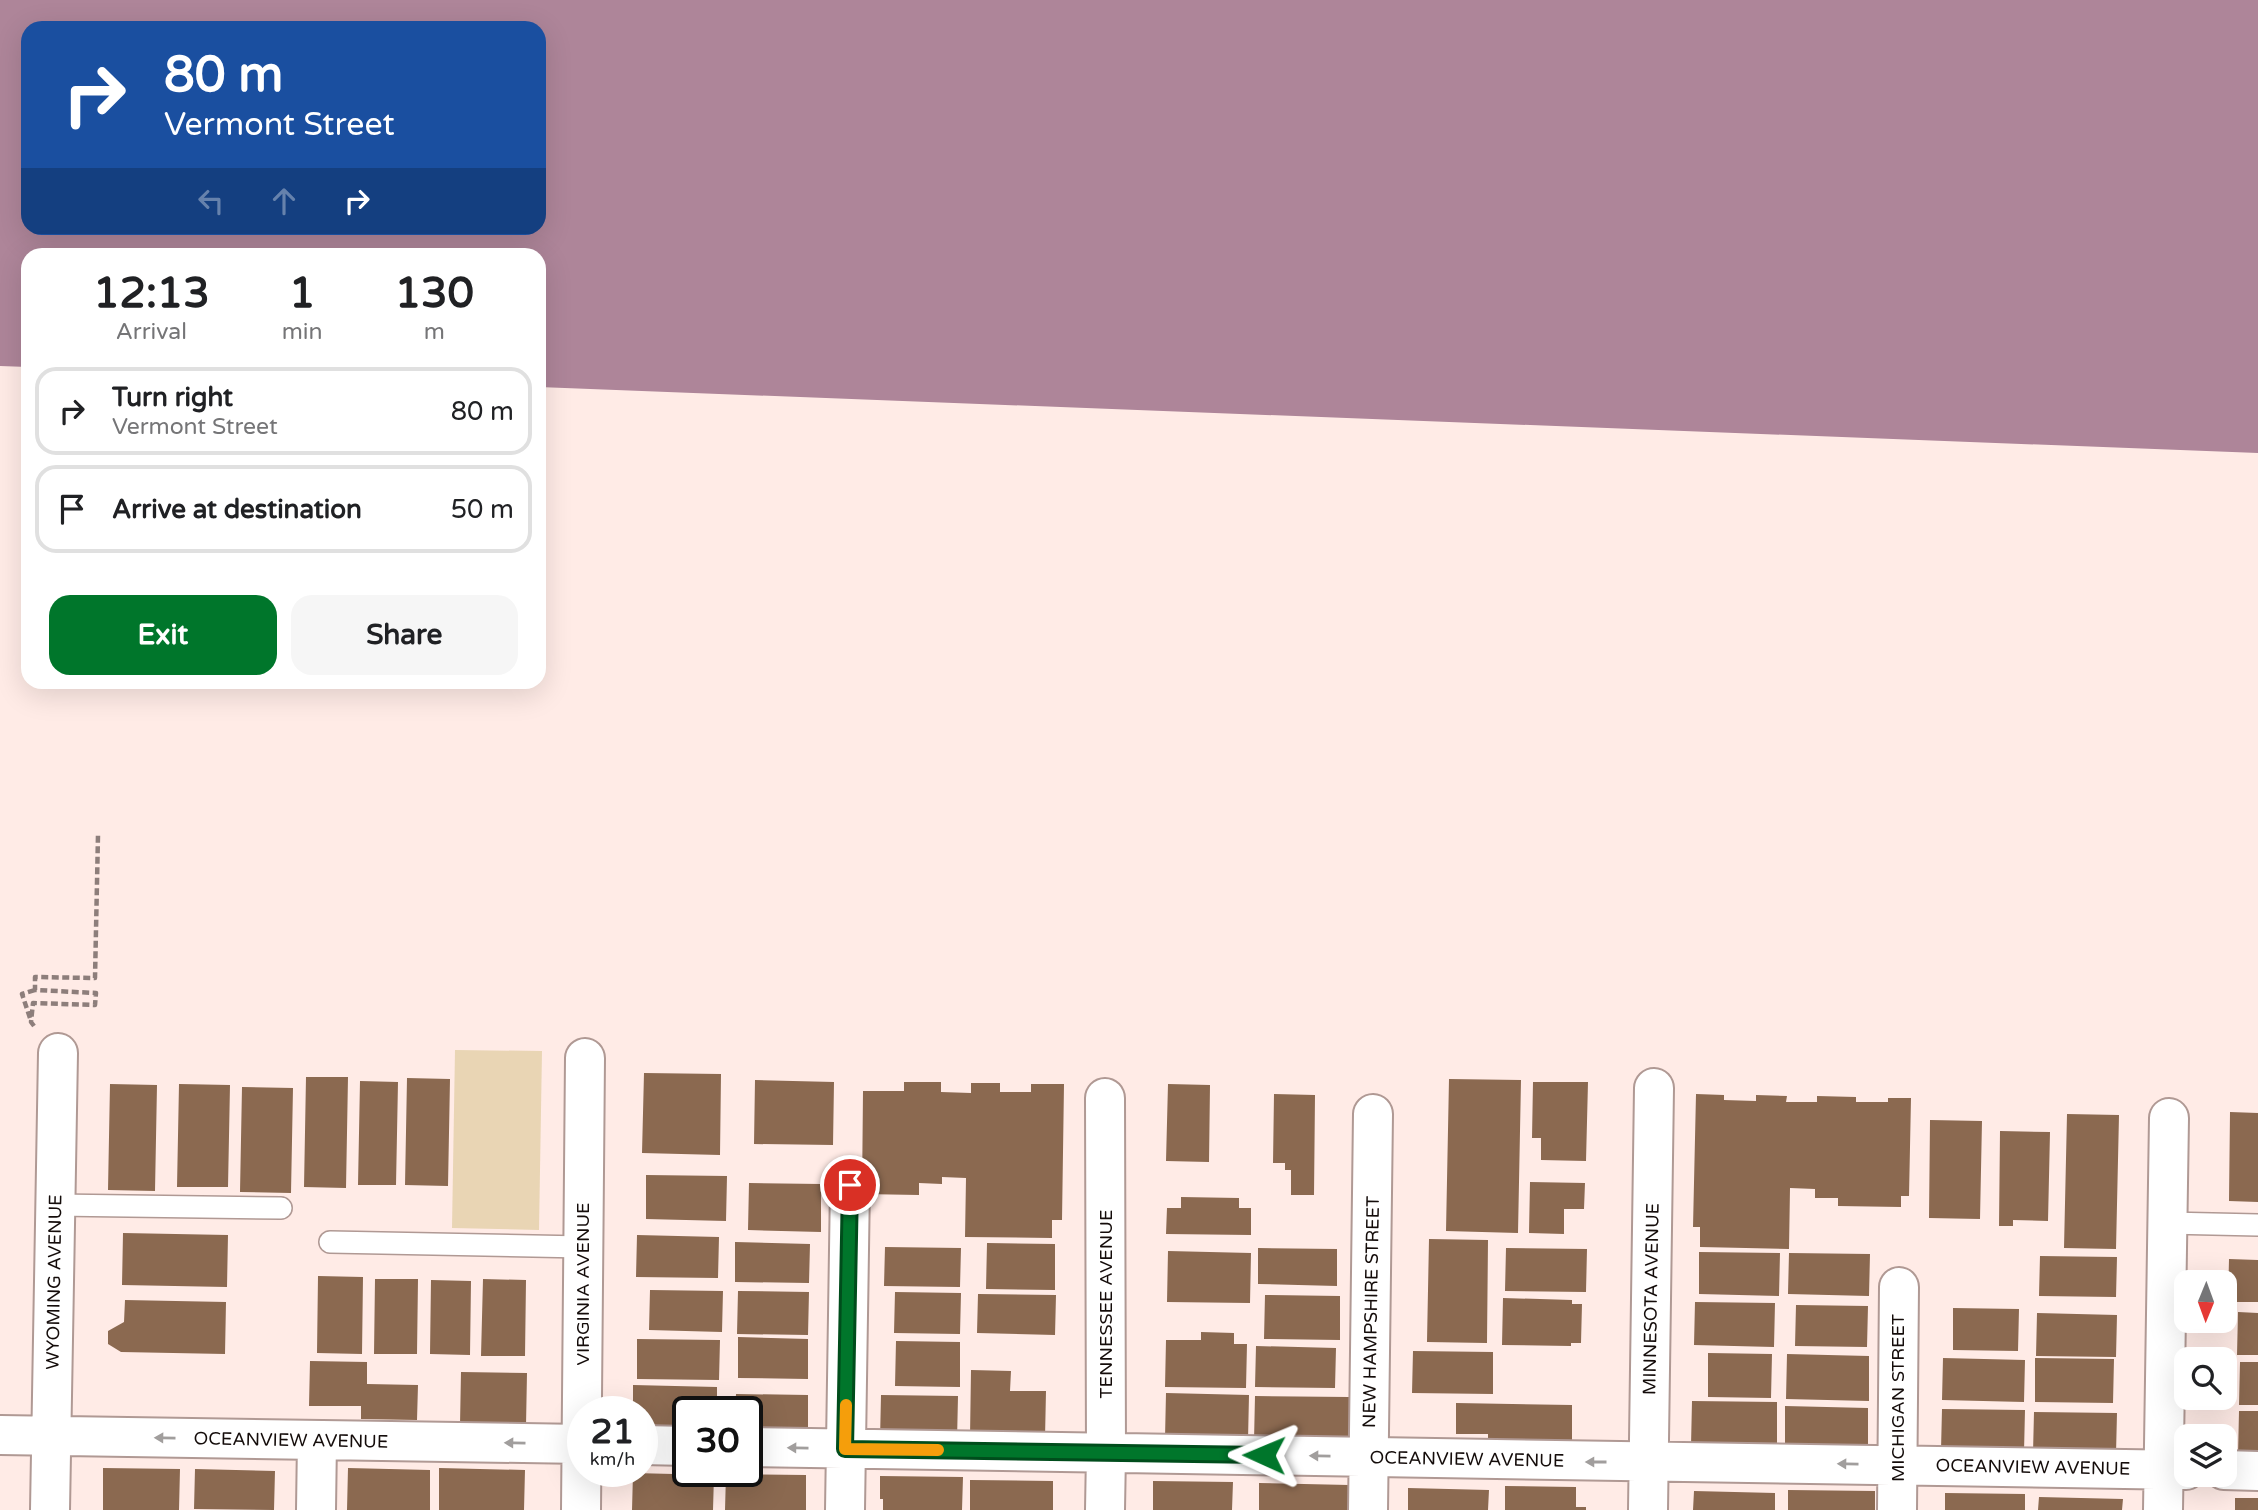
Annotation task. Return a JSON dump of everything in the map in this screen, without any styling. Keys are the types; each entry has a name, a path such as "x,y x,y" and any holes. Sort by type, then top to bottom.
{"street":[{"name":"WYOMING AVENUE","path":"50,1510 58,1053"},
{"name":"VIRGINIA AVENUE","path":"582,1396 585,1058"},
{"name":"MINNESOTA AVENUE","path":"1648,1510 1654,1088"},
{"name":"TENNESSEE AVENUE","path":"1105,1098 1105,1510"},
{"name":"NEW HAMPSHIRE STREET","path":"1368,1510 1373,1114"},
{"path":"2163,1510 2174,1469 2167,1223 2169,1118"},
{"path":"845,1510 850,1185"},
{"name":"MICHIGAN STREET","path":"1897,1510 1899,1287"},
{"name":"OCEANVIEW AVENUE","path":"0,1435 567,1444"},
{"path":"316,1510 317,1440"},
{"name":"OCEANVIEW AVENUE","path":"763,1447 2174,1469"},
{"path":"2237,1470 2258,1471"},
{"name":"VIRGINIA AVENUE","path":"581,1487 581,1510"}],"lane":[{"path":"55,1205 281,1208"},
{"path":"2167,1223 2258,1224"},
{"path":"330,1242 583,1247"}],"path":[{"path":"35,990 35,976 94,978 98,835"},
{"path":"31,1022 33,1003 94,1005 96,993 35,990 22,994 31,1022 58,1053"}],"shaded area":[{"path":"0,0 2258,0 2258,453 546,387 546,248 21,248 21,367 0,366"},
{"path":"455,1050 542,1051 539,1230 452,1228"}],"building":[{"path":"644,1073 721,1074 720,1155 642,1153"},
{"path":"306,1077 348,1077 346,1188 304,1187"},
{"path":"407,1078 450,1079 448,1186 405,1185"},
{"path":"1449,1079 1521,1080 1518,1233 1446,1231"},
{"path":"755,1080 834,1082 833,1145 754,1144"},
{"path":"360,1081 398,1082 396,1185 358,1185"},
{"path":"904,1082 941,1082 941,1092 971,1093 971,1083 1000,1083 1000,1092 1031,1092 1031,1084 1064,1084 1062,1220 1052,1220 1052,1238 965,1237 966,1178 942,1177 942,1184 919,1183 919,1195 862,1194 863,1091 904,1091"},
{"path":"1533,1082 1588,1082 1586,1161 1541,1160 1541,1138 1532,1138"},
{"path":"110,1084 157,1085 155,1191 108,1190"},
{"path":"179,1084 230,1085 228,1187 177,1187"},
{"path":"1168,1084 1210,1085 1209,1162 1166,1161"},
{"path":"242,1087 293,1088 291,1193 240,1192"},
{"path":"1274,1094 1315,1095 1314,1195 1291,1195 1291,1170 1285,1170 1285,1163 1273,1163"},
{"path":"1696,1094 1724,1095 1724,1100 1756,1101 1756,1095 1787,1096 1786,1102 1817,1102 1817,1096 1856,1097 1856,1102 1888,1102 1888,1098 1911,1098 1909,1196 1901,1196 1901,1207 1838,1206 1838,1198 1815,1198 1815,1189 1790,1188 1789,1249 1700,1247 1700,1227 1693,1227"},
{"path":"2230,1112 2258,1113 2258,1202 2229,1201"},
{"path":"2067,1114 2119,1115 2116,1249 2064,1248"},
{"path":"1930,1120 1982,1121 1980,1219 1929,1218"},
{"path":"2000,1131 2050,1132 2048,1221 2013,1220 2013,1226 1999,1226"},
{"path":"646,1175 727,1176 726,1221 646,1219"},
{"path":"1530,1182 1585,1183 1584,1209 1564,1209 1564,1234 1529,1233"},
{"path":"749,1183 821,1184 821,1232 748,1230"},
{"path":"1181,1197 1239,1198 1239,1208 1251,1208 1251,1235 1166,1234 1167,1208 1181,1208"},
{"path":"123,1233 228,1235 227,1287 122,1285"},
{"path":"637,1235 719,1237 718,1278 636,1277"},
{"path":"1429,1239 1488,1240 1487,1343 1427,1342"},
{"path":"735,1242 810,1244 809,1283 735,1282"},
{"path":"987,1243 1055,1244 1055,1290 986,1289"},
{"path":"885,1247 961,1248 960,1287 884,1286"},
{"path":"1258,1248 1337,1249 1337,1286 1258,1284"},
{"path":"1506,1248 1587,1249 1586,1292 1505,1291"},
{"path":"1168,1251 1251,1253 1250,1303 1167,1302"},
{"path":"1699,1252 1780,1253 1779,1296 1699,1294"},
{"path":"1789,1253 1870,1254 1869,1296 1788,1294"},
{"path":"2040,1256 2117,1257 2116,1297 2039,1296"},
{"path":"2229,1259 2258,1260 2258,1302 2237,1302 2237,1270 2229,1270"},
{"path":"318,1276 363,1277 362,1354 317,1353"},
{"path":"375,1279 418,1279 417,1354 374,1354"},
{"path":"483,1279 526,1280 525,1356 481,1356"},
{"path":"431,1280 471,1281 470,1355 430,1354"},
{"path":"650,1290 723,1291 722,1332 649,1330"},
{"path":"738,1291 809,1292 808,1335 737,1334"},
{"path":"895,1292 961,1293 960,1334 894,1333"},
{"path":"978,1294 1056,1295 1055,1335 977,1333"},
{"path":"1265,1295 1340,1296 1340,1340 1264,1339"},
{"path":"1503,1298 1572,1300 1572,1304 1582,1304 1581,1343 1571,1343 1571,1346 1502,1345"},
{"path":"125,1300 226,1302 225,1354 121,1352 108,1344 108,1331 124,1322"},
{"path":"1695,1302 1775,1303 1774,1347 1694,1345"},
{"path":"1796,1305 1868,1306 1867,1347 1795,1346"},
{"path":"1953,1308 2019,1309 2018,1351 1953,1350"},
{"path":"2238,1312 2258,1313 2258,1355 2237,1355"},
{"path":"2037,1313 2117,1315 2116,1357 2036,1356"},
{"path":"1201,1332 1234,1333 1234,1344 1247,1344 1246,1388 1165,1387 1166,1340 1201,1340"},
{"path":"738,1337 808,1339 808,1379 738,1378"},
{"path":"637,1339 720,1340 719,1380 637,1379"},
{"path":"896,1341 960,1342 960,1387 895,1386"},
{"path":"1256,1346 1336,1348 1335,1388 1255,1387"},
{"path":"1413,1351 1493,1352 1493,1394 1412,1393"},
{"path":"1708,1353 1772,1354 1771,1398 1708,1397"},
{"path":"1787,1354 1869,1356 1869,1401 1786,1399"},
{"path":"1943,1358 2025,1360 2024,1402 1942,1400"},
{"path":"2035,1358 2114,1359 2113,1403 2035,1402"},
{"path":"310,1361 367,1362 367,1384 418,1385 417,1420 361,1419 361,1406 309,1406"},
{"path":"2240,1362 2258,1362 2258,1405 2239,1405"},
{"path":"971,1370 1011,1371 1010,1391 1046,1391 1045,1438 970,1437"},
{"path":"461,1372 527,1373 526,1426 460,1425"},
{"path":"633,1385 717,1387 717,1396 672,1396 672,1428 658,1427 658,1396 633,1396"},
{"path":"1166,1393 1249,1395 1248,1440 1165,1438"},
{"path":"808,1395 808,1436 763,1435 763,1396 736,1396"},
{"path":"881,1395 958,1396 957,1441 880,1440"},
{"path":"1255,1396 1349,1397 1349,1442 1254,1441"},
{"path":"1692,1401 1777,1402 1777,1447 1691,1446"},
{"path":"1456,1403 1572,1405 1572,1444 1488,1443 1488,1434 1456,1434"},
{"path":"1785,1406 1868,1408 1868,1448 1785,1446"},
{"path":"1942,1409 2025,1410 2024,1452 1941,1450"},
{"path":"2239,1411 2258,1411 2258,1456 2238,1456"},
{"path":"2034,1412 2117,1413 2116,1454 2033,1453"},
{"path":"103,1468 180,1469 179,1510 103,1510"},
{"path":"348,1468 430,1470 430,1510 347,1510"},
{"path":"439,1468 525,1470 524,1510 439,1510"},
{"path":"195,1469 275,1471 274,1510 194,1509"},
{"path":"658,1474 672,1474 672,1487 714,1487 713,1510 632,1510 633,1487 658,1487"},
{"path":"763,1474 806,1475 806,1510 725,1510 726,1487 763,1487"},
{"path":"880,1476 963,1477 962,1510 883,1510"},
{"path":"970,1480 1053,1481 1053,1510 970,1510"},
{"path":"1153,1481 1233,1482 1232,1510 1153,1510"},
{"path":"1259,1483 1349,1485 1348,1510 1259,1510"},
{"path":"1505,1486 1576,1487 1576,1507 1586,1507 1586,1510 1505,1510"},
{"path":"1408,1488 1489,1490 1488,1510 1408,1510"},
{"path":"1788,1490 1875,1491 1875,1510 1788,1510"},
{"path":"1694,1491 1775,1493 1775,1510 1693,1510"},
{"path":"1945,1493 2025,1494 2025,1510 1945,1510"},
{"path":"2039,1497 2123,1499 2122,1510 2038,1510"},
{"path":"2235,1498 2258,1498 2258,1510 2235,1510"}],"slow traffic":[{"path":"846,1405 845,1449 938,1450"}],"route":[{"path":"850,1185 845,1449 1264,1455"}]}
